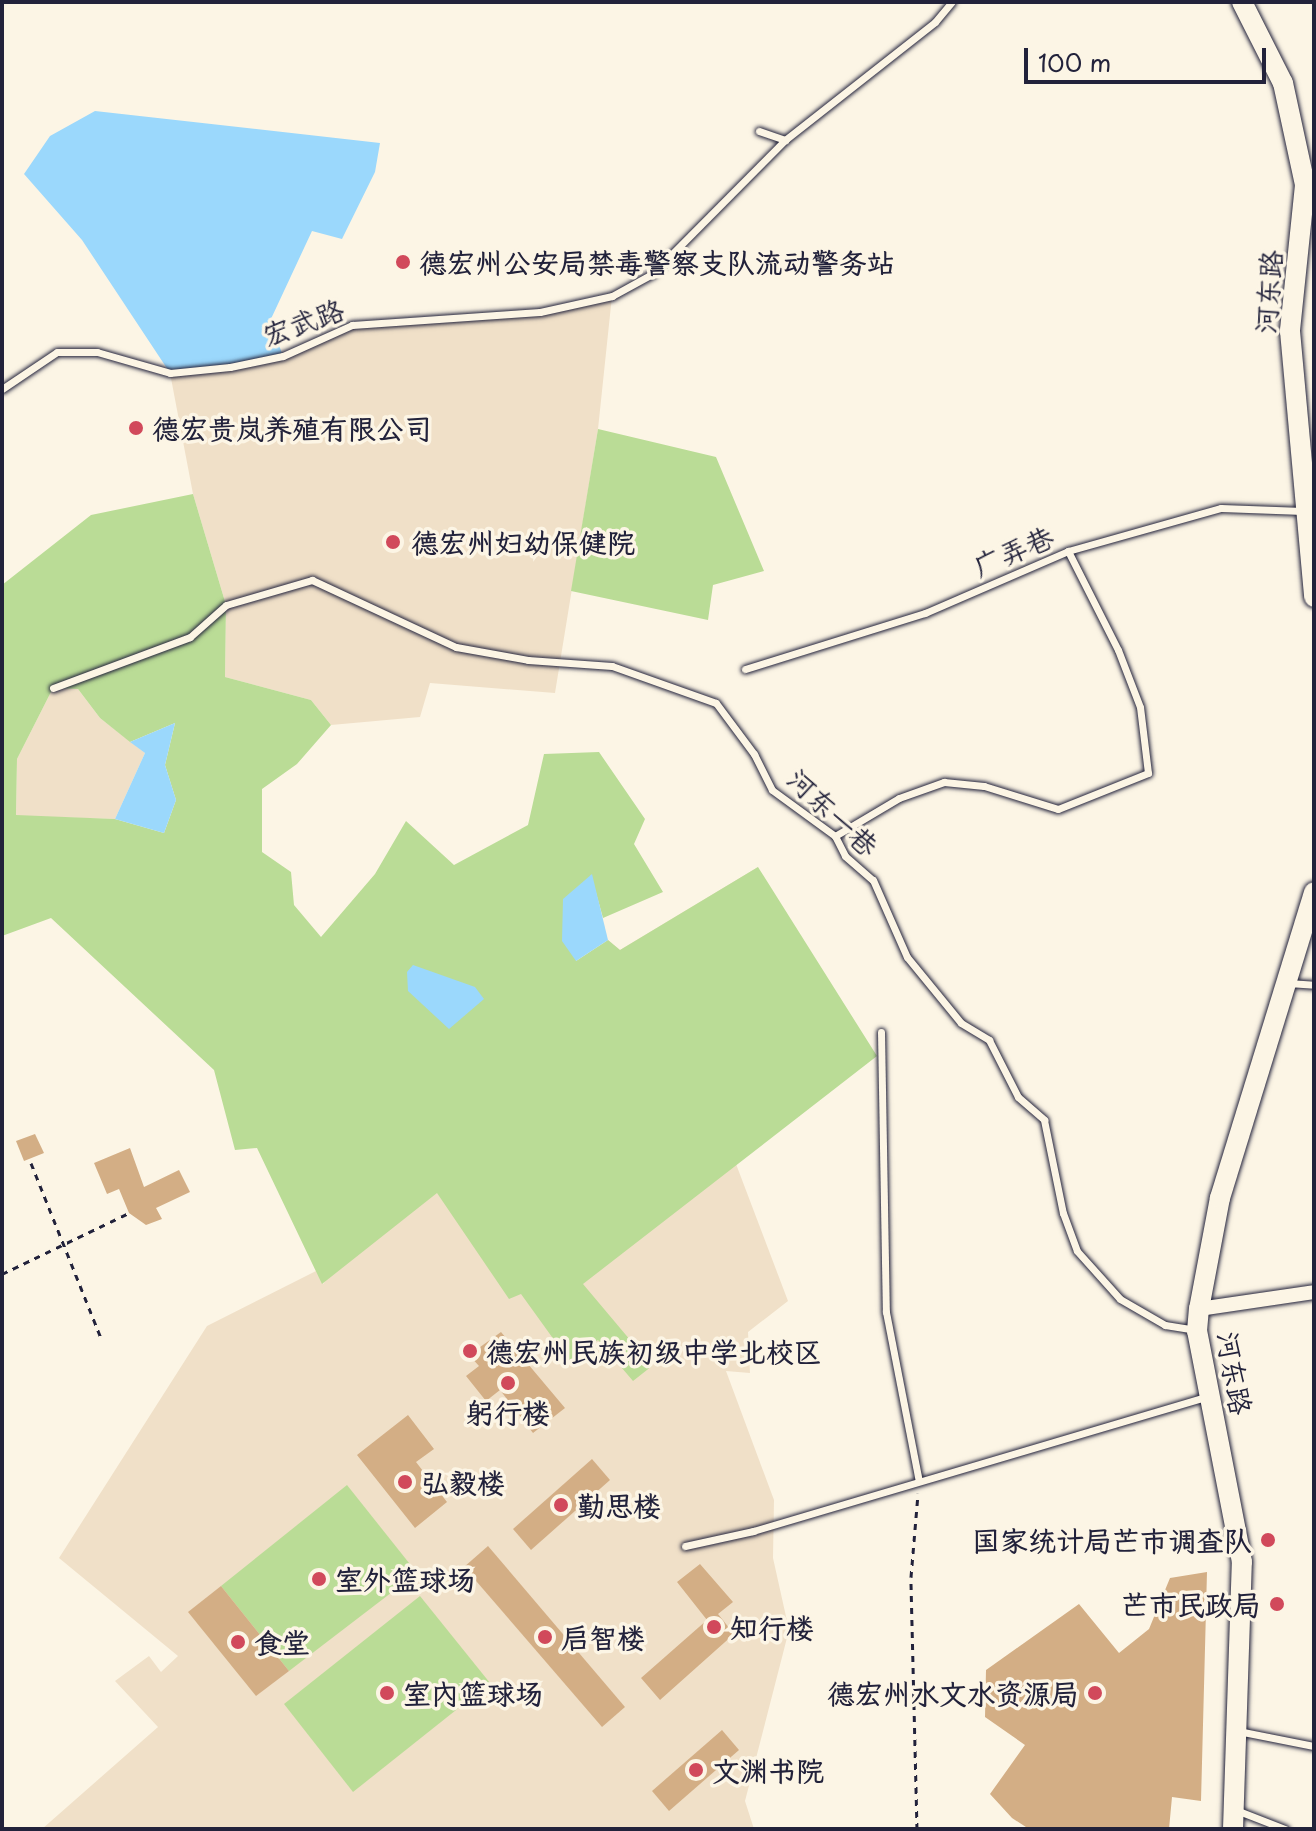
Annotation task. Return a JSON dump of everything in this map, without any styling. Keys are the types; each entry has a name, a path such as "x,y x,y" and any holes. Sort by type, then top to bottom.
{"main road":[{"name":"河东路","path":"1242,2 1283,83 1310,184 1290,331 1304,392 1305,510 1314,597"},
{"name":"河东路","path":"1233,1819 1242,1562 1197,1331 1220,1198 1314,892"}],"street":[{"path":"1199,1309 1314,1292"}],"lane":[{"name":"宏武路","path":"2,389 57,352 97,352 170,373 230,367 283,356 352,325 540,312 612,296 652,274 785,140 935,22 952,2"},
{"path":"759,131 785,140"},
{"name":"广弄巷","path":"745,669 925,613 1068,551 1221,508 1264,513 1305,510"},
{"path":"835,836 899,798 944,782 984,786 1058,809 1148,773 1140,707 1118,650 1068,551"},
{"name":"河东一巷","path":"53,688 190,637 226,605 312,580 456,647 528,660 612,666 698,694 716,703 754,754 772,790 835,836 845,856 873,880 907,957 961,1023 989,1040 1018,1097 1044,1120 1057,1163 1063,1213 1077,1251 1120,1299 1165,1325 1197,1331"},
{"path":"1286,982 1314,985"},
{"path":"881,1032 886,1312 919,1481"},
{"path":"685,1546 753,1531 1210,1395"},
{"path":"1237,1731 1314,1746"},
{"path":"1233,1819 1285,1829"}],"path":[{"path":"31,1163 101,1338"},
{"path":"2,1274 129,1213"},
{"path":"917,1829 911,1577 919,1481"}],"shaded area":[{"name":"德宏州妇幼保健院","path":"612,296 598,429 555,693 430,683 420,717 331,725 311,700 225,677 226,605 193,494 170,373 283,356 352,325 540,312"},
{"path":"53,688 78,689 100,718 145,753 115,819 16,816 17,759"},
{"name":"德宏州民族初级中学北校区","path":"758,867 736,1164 788,1301 748,1332 750,1373 726,1371 774,1500 773,1558 789,1630 745,1801 754,1829 42,1829 158,1727 115,1681 149,1656 161,1672 178,1656 59,1558 207,1326 316,1271 323,1284 608,940 620,950"}],"green space":[{"path":"598,429 716,457 764,571 713,585 708,620 571,591"},
{"path":"193,494 226,605 225,677 311,700 331,725 297,764 262,789 262,852 291,872 294,905 321,937 375,874 406,821 454,865 528,825 544,754 599,752 645,819 634,844 663,892 603,918 591,875 576,961 608,940 620,950 758,867 877,1056 583,1284 652,1366 633,1381 598,1340 570,1362 521,1294 509,1299 437,1193 322,1284 257,1148 235,1150 214,1070 51,918 2,936 2,585 91,515","holes":["53,688 78,689 100,718 130,742 175,723 165,765 176,800 164,833 115,819 16,815 17,759"]},
{"name":"室外篮球场","path":"347,1485 417,1573 289,1671 221,1586"},
{"name":"室内篮球场","path":"420,1596 490,1683 353,1792 284,1704"}],"water":[{"path":"95,111 380,143 375,172 342,239 312,231 270,321 283,356 170,373 82,240 24,174 50,136"},
{"path":"175,723 165,765 176,800 164,833 115,819 145,753 130,742"},
{"path":"592,874 608,940 576,961 562,941 563,899"},
{"path":"413,965 475,987 484,999 449,1029 408,991 407,972"}],"building":[{"path":"35,1134 44,1153 24,1161 16,1141"},
{"path":"130,1148 144,1187 179,1170 190,1192 156,1208 162,1219 146,1225 129,1213 119,1189 107,1194 94,1163"},
{"name":"躬行楼","path":"501,1332 565,1408 533,1433 500,1390 486,1401 466,1376 479,1366 469,1355"},
{"name":"弘毅楼","path":"408,1415 434,1449 416,1462 447,1502 415,1528 357,1455"},
{"name":"勤思楼","path":"592,1459 610,1480 531,1550 513,1529"},
{"name":"启智楼","path":"488,1546 625,1707 602,1727 464,1567"},
{"name":"知行楼","path":"700,1564 733,1602 718,1614 734,1634 660,1700 641,1678 707,1620 677,1582"},
{"name":"德宏州水文水资源局","path":"1207,1572 1201,1801 1172,1797 1169,1829 1029,1829 1012,1818 990,1794 1025,1745 985,1717 986,1670 1079,1604 1119,1653 1149,1629 1170,1578"},
{"name":"食堂","path":"221,1586 289,1671 256,1696 188,1612"},
{"name":"文渊书院","path":"722,1730 739,1750 669,1811 652,1791"}],"place":[{"name":"德宏州公安局禁毒警察支队流动警务站","path":"403,262"},
{"name":"德宏贵岚养殖有限公司","path":"136,428"},
{"name":"德宏州妇幼保健院","path":"393,542"},
{"name":"德宏州民族初级中学北校区","path":"470,1351"},
{"name":"躬行楼","path":"508,1383"},
{"name":"弘毅楼","path":"405,1482"},
{"name":"勤思楼","path":"561,1505"},
{"name":"国家统计局芒市调查队","path":"1268,1540"},
{"name":"室外篮球场","path":"319,1579"},
{"name":"芒市民政局","path":"1277,1604"},
{"name":"知行楼","path":"714,1627"},
{"name":"启智楼","path":"545,1637"},
{"name":"食堂","path":"238,1642"},
{"name":"室内篮球场","path":"387,1693"},
{"name":"德宏州水文水资源局","path":"1095,1693"},
{"name":"文渊书院","path":"696,1770"}]}
